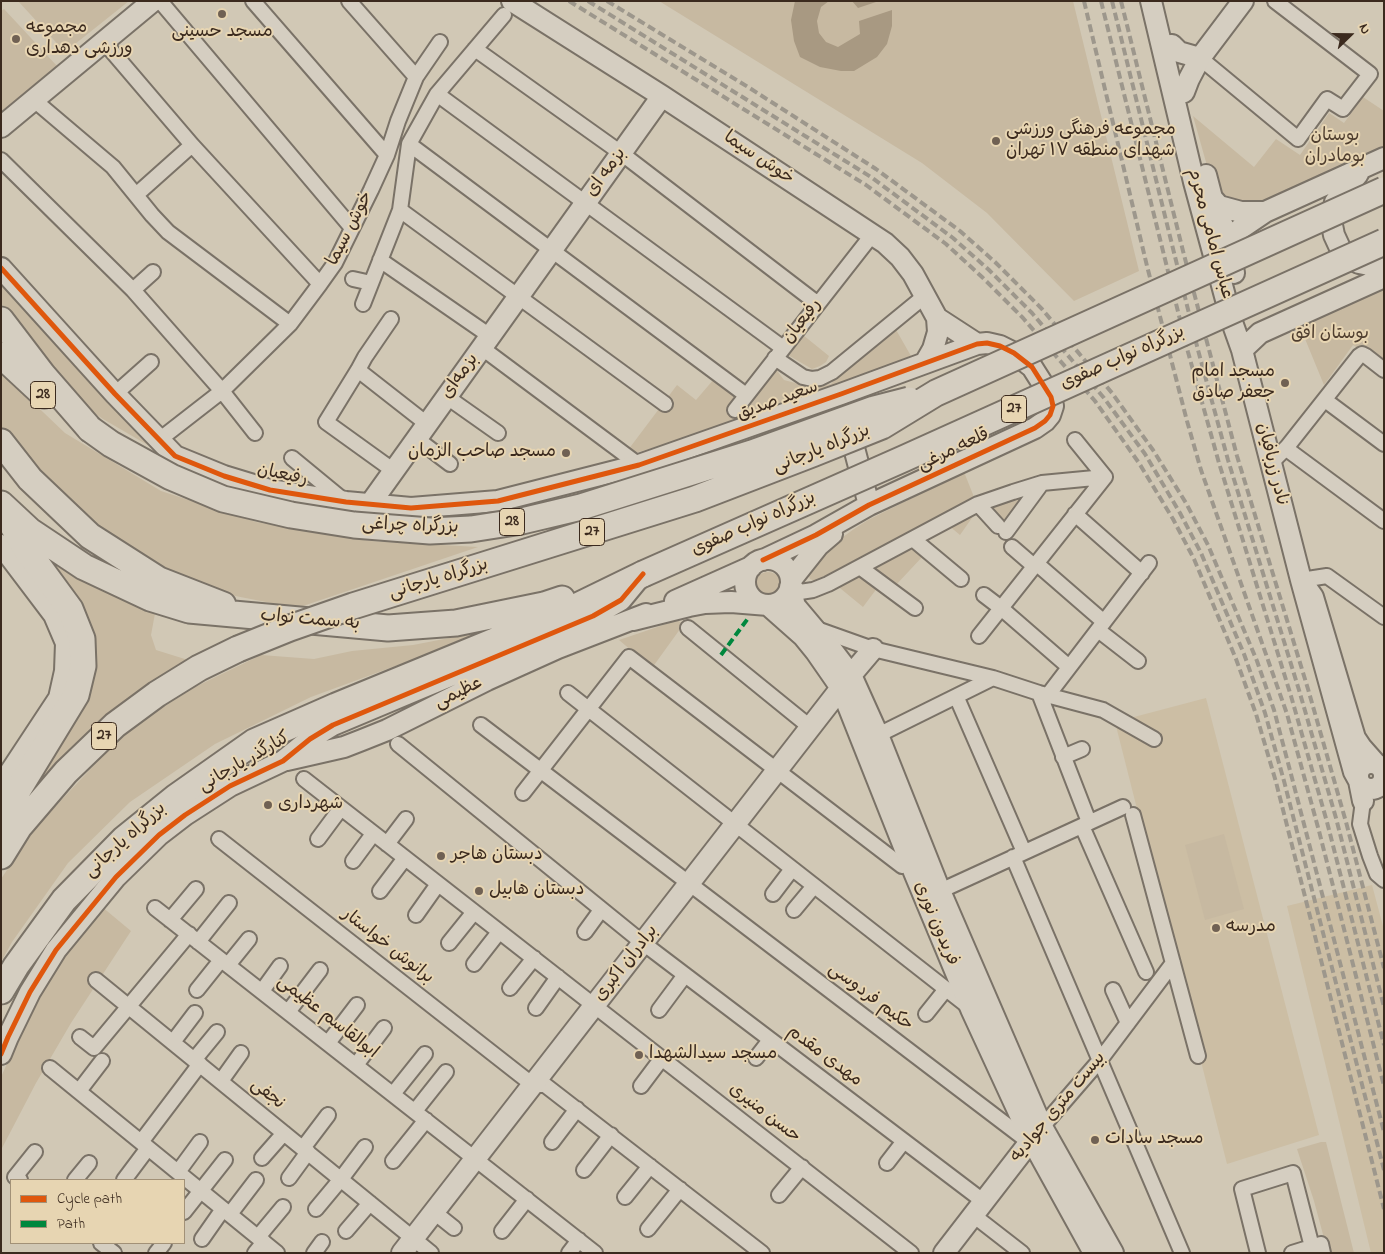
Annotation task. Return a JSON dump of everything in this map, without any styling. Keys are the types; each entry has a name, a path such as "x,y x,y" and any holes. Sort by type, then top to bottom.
{"highway":[{"name":"27","path":"936,393 1384,190"},
{"name":"بزرگراه نواب صفوی","path":"643,574 1384,242"},
{"path":"1,320 43,375 90,429"},
{"name":"بزرگراه چراغی","path":"1,355 50,401 111,444 170,477 223,499 291,515 354,525 430,531 471,529 522,521 590,504 752,453 874,409 936,393"},
{"name":"بزرگراه یارجانی","path":"1,856 19,826 42,799 66,772 115,725 157,694 199,668 290,628 353,606 694,499 882,426 936,393"},
{"path":"1,442 30,479 90,536 159,580 246,614 260,616"},
{"name":"به سمت نواب","path":"1,505 30,531 84,567 150,598 189,610 388,628 456,623 544,605 643,574"},
{"path":"1,505 26,549 70,609 82,639 83,666 76,695 1,818"},
{"name":"بزرگراه یارجانی","path":"1,991 16,966 64,900 124,839 176,797 254,742 565,612 643,574"}],"street":[{"path":"1,128 153,1"},
{"path":"160,1 352,228"},
{"path":"253,1 387,155"},
{"path":"349,1 416,77"},
{"name":"عباس امامی محرم","path":"1151,1 1184,92 1212,198 1232,322 1242,350"},
{"name":"عباس امامی محرم","path":"1161,1 1167,45 1192,173 1221,246"},
{"path":"1184,92 1188,79 1200,58 1243,1"},
{"path":"1167,45 1179,52 1200,58 1298,139 1327,99 1343,109 1370,74 1275,1"},
{"path":"363,304 400,210 409,144 437,94 508,8"},
{"name":"خوش سیما","path":"508,8 662,96 872,235 900,257 926,295 936,318"},
{"path":"104,42 192,146 320,284"},
{"name":"خوش سیما","path":"159,440 222,391 290,324 335,263 387,155 398,121 416,77 440,42"},
{"path":"475,49 621,153 818,304"},
{"path":"437,94 585,203 779,353 803,377 820,378 832,372 926,295"},
{"name":"بزمه ای","path":"552,250 662,96"},
{"path":"34,100 113,167 168,232 290,324"},
{"path":"409,144 746,395"},
{"path":"136,196 192,146"},
{"path":"1242,350 1242,316 1221,246 1265,212 1384,158"},
{"path":"1,160 133,290 222,391 255,433"},
{"path":"1365,167 1335,202 1331,220 1334,235 1340,248 1350,258 1359,263 1384,268"},
{"path":"1212,198 1219,206 1231,210 1265,212"},
{"path":"400,210 665,404"},
{"name":"رفیعیان","path":"735,410 872,235"},
{"name":"بزمه‌ای","path":"370,504 552,250"},
{"path":"380,260 639,465"},
{"name":"رفیعیان","path":"1,268 115,394 175,456 224,476 270,490 346,502 411,508 498,501 639,465"},
{"path":"133,290 153,272"},
{"path":"1242,350 1260,333 1384,277"},
{"path":"353,279 371,283"},
{"path":"936,318 977,344"},
{"path":"925,362 934,349 938,332 936,318"},
{"path":"391,319 365,357 326,422 394,471"},
{"name":"قلعه مرغی","path":"633,620 816,535 869,505 1035,428 1045,421 1050,415 1053,406 1051,397 1032,367 1014,353 1000,346 986,343 977,344"},
{"name":"سعید صدیق","path":"639,465 977,344"},
{"name":"نادر زربافیان","path":"1242,350 1301,580 1354,772 1369,790 1360,824 1377,874 1384,880"},
{"path":"1270,463 1287,447 1359,356 1362,354 1384,370"},
{"path":"115,394 151,362"},
{"path":"358,370 422,432 450,464"},
{"path":"633,620 705,603 731,602 768,605 782,600 790,583 818,546 869,505 841,394"},
{"path":"447,397 498,433"},
{"path":"1324,400 1384,444"},
{"path":"1074,440 1105,477"},
{"path":"1287,447 1288,450 1384,521"},
{"path":"292,458 346,502"},
{"path":"768,605 754,600 746,588 745,580 747,573 757,563 771,559 778,562 788,572 790,583 800,592 813,590 861,568 978,504 1042,483 1105,477"},
{"path":"979,636 1105,477"},
{"path":"978,504 1002,529 1042,483"},
{"path":"1044,694 1069,667 1145,568 1076,514"},
{"path":"913,539 961,579"},
{"path":"1,545 54,615 66,643 65,671 59,698 1,786"},
{"path":"1012,547 1035,565 1138,661"},
{"path":"861,568 915,608"},
{"name":"کنارگذر یارجانی","path":"1,1054 30,992 56,950 116,877 160,835 201,804 255,773 283,761 324,730 593,616 621,600 643,574"},
{"path":"1301,580 1327,576 1384,617"},
{"name":"نادر زربافیان","path":"1301,580 1313,597 1355,738 1360,747 1380,766"},
{"name":"فریدون نوری","path":"790,583 795,606 832,650 1034,1136 1113,1253"},
{"path":"984,595 1069,667"},
{"name":"فریدون نوری","path":"768,605 803,636 846,682"},
{"name":"عظیمی","path":"283,761 344,747 387,730 487,680 558,648 633,620"},
{"path":"812,627 873,649 993,678 1103,710 1154,738"},
{"path":"688,628 810,727"},
{"name":"برادران اکبری","path":"408,1246 810,727 873,649"},
{"path":"523,794 629,657 902,866"},
{"path":"870,739 957,698 993,678"},
{"path":"568,693 814,886 859,915 971,1009"},
{"path":"1044,694 1085,824 1146,972"},
{"path":"957,698 1100,1060 1182,1253"},
{"path":"345,720 337,732 339,742 342,744 362,740"},
{"name":"حکیم فردوسی","path":"481,725 688,884 1034,1136"},
{"name":"مهدی مقدم","path":"398,744 685,976 904,1141 978,1208 1022,1253"},
{"path":"1064,757 1082,748"},
{"path":"1369,790 1380,784 1384,777 1380,766"},
{"name":"حسن منیری","path":"304,779 911,1253"},
{"path":"318,838 341,808"},
{"path":"932,894 1085,824 1128,811 1173,963 1198,1056"},
{"path":"387,844 406,819"},
{"path":"353,861 373,834"},
{"name":"برانوش خواستار","path":"219,839 533,1085 545,1085 577,1109 680,1189 753,1250"},
{"path":"380,891 405,858"},
{"path":"773,894 792,868"},
{"path":"416,915 438,884"},
{"path":"794,910 814,886"},
{"path":"170,920 196,888"},
{"name":"فریدون نوری","path":"932,894 971,1009 1094,1253"},
{"path":"80,1037 94,1048 193,938 229,903"},
{"name":"ابوالقاسم عظیمی","path":"155,908 595,1253"},
{"path":"585,932 601,910"},
{"path":"450,943 474,912"},
{"path":"474,964 499,932"},
{"path":"197,990 249,939"},
{"path":"510,988 534,958"},
{"name":"بیست متری جوادیه","path":"944,1253 1034,1136 1100,1060 1173,963"},
{"path":"262,991 280,966"},
{"path":"288,1012 320,970"},
{"path":"659,1010 685,976"},
{"path":"536,1008 558,977"},
{"name":"نجفی","path":"96,980 342,1179 370,1203 408,1246 431,1253"},
{"path":"926,1014 946,989"},
{"path":"1113,990 1128,1023"},
{"path":"328,1043 357,1005"},
{"path":"173,1042 196,1013"},
{"path":"356,1065 384,1028"},
{"path":"125,1179 144,1145 217,1032"},
{"path":"756,1058 770,1040"},
{"path":"221,1081 241,1053"},
{"path":"393,1094 425,1054"},
{"path":"641,1086 662,1058"},
{"path":"78,1092 102,1061"},
{"path":"50,1068 226,1211 259,1244 277,1253"},
{"path":"415,1111 446,1072"},
{"path":"552,1142 577,1109"},
{"path":"289,1178 328,1115"},
{"path":"394,1161 426,1120"},
{"path":"262,1158 284,1133"},
{"path":"584,1170 610,1136"},
{"path":"887,1163 904,1141"},
{"path":"178,1172 200,1142"},
{"path":"316,1209 342,1179 365,1147"},
{"path":"17,1178 35,1152"},
{"path":"185,1211 225,1160"},
{"path":"76,1179 89,1163"},
{"path":"625,1197 650,1166"},
{"path":"780,1195 802,1167"},
{"path":"1258,1253 1242,1189 1293,1173 1319,1248 1292,1253"},
{"path":"202,1239 256,1180"},
{"path":"648,1229 680,1189"},
{"path":"502,1231 527,1199"},
{"path":"346,1231 370,1203"},
{"path":"259,1244 283,1207"},
{"path":"434,1212 454,1228"},
{"path":"569,1253 579,1240"},
{"path":"102,1244 114,1253"}],"shaded area":[{"path":"795,1 829,1 821,7 817,21 819,33 826,42 838,47 860,34 859,21 892,10 892,26 887,44 877,57 854,71 841,71 820,67 800,57 794,41 791,20"},
{"path":"852,1 879,1 858,8"},
{"name":"مدرسه","path":"1206,698 1319,1135 1227,1164 1115,722"},
{"path":"1372,885 1384,930 1384,1253 1371,1253 1287,906"}],"green space":[{"path":"18,1 129,1 65,52"},
{"name":"مجموعه فرهنگی ورزشی شهدای منطقه ۱۷ تهران","path":"659,1 1073,1 1139,271 1074,301 987,213 922,163"},
{"name":"مجموعه ورزشی دهداری","path":"4,9 57,66 1,115 1,11"},
{"name":"بوستان بومادران","path":"1363,97 1384,111 1384,153 1282,196 1249,203 1234,203 1215,194 1193,116 1254,167 1276,139 1300,155 1329,113 1344,123"},
{"path":"1,279 125,421 158,451 83,405 36,358 1,303"},
{"name":"بوستان افق","path":"1384,283 1384,364 1353,345 1324,385 1303,334 1296,323"},
{"path":"895,328 911,356 747,419 741,412 775,368 784,380 810,387 831,384 846,365"},
{"path":"803,335 829,356 826,362 812,369 788,355"},
{"path":"1,372 65,433 161,491 256,522 370,541 478,547 297,608 225,594 161,569 96,530 14,449 1,428"},
{"path":"714,379 737,394 741,421 632,454 628,450 677,385 696,400"},
{"path":"964,472 974,497 815,581 810,579 808,574 818,555 854,529 868,520"},
{"path":"1024,496 1004,523 989,508"},
{"path":"974,515 960,535 948,525"},
{"path":"912,546 924,555 895,586 871,569"},
{"path":"35,547 156,608 151,635 156,650 188,660 110,713 51,770 8,825 79,706"},
{"path":"768,572 777,576 781,585 777,594 768,598 759,594 755,585 759,576"},
{"path":"859,574 878,587 863,607 835,584"},
{"path":"678,620 683,625 652,668 619,640"},
{"path":"496,629 311,697 215,744 130,802 68,863 12,942 1,962 1,879 35,828 115,743 152,714 195,687 261,655 314,659 352,651 413,645"},
{"path":"1224,834 1244,909 1205,920 1185,845"},
{"path":"101,906 131,931 71,1023 36,1083 1,1150 1,1077 23,1028 54,971"},
{"path":"1326,1142 1354,1253 1328,1253 1297,1149"}],"railway":[{"path":"569,1 866,185 946,244 1023,318 1095,401 1139,463 1173,519 1194,559 1236,659 1256,714 1276,782 1384,1209"},
{"path":"588,1 871,177 953,238 989,270 1032,313 1104,398 1145,454 1201,553 1244,654 1265,713 1384,1170"},
{"path":"607,1 748,87 876,169 960,231 995,262 1042,309 1112,393 1153,450 1186,503 1208,545 1257,661 1274,710 1384,1132"},
{"path":"1084,1 1147,266 1187,421 1201,470 1287,714 1384,1086"},
{"path":"1101,1 1188,352 1219,463 1291,696 1327,822 1384,1045"},
{"path":"1112,1 1198,350 1228,460 1299,690 1336,818 1384,1007"},
{"path":"1121,1 1183,251 1237,456 1308,689 1346,822 1384,968"}],"marked path":[{"path":"721,655 749,617"}],"cycle path":[{"path":"1,268 115,394 175,456 224,476 270,490 346,502 411,508 498,501 639,465 977,344 987,343 1000,346 1014,353 1032,367 1051,397 1053,406 1050,415 1045,421 1035,428 869,505 816,535 763,560"},
{"path":"1,1054 30,992 56,950 116,877 159,835 185,815 230,786 283,761 310,739 333,725 593,616 621,600 643,574"}],"place":[{"name":"مسجد حسینی","path":"222,14"},
{"name":"مجموعه ورزشی دهداری","path":"16,39"},
{"name":"مجموعه فرهنگی ورزشی شهدای منطقه ۱۷ تهران","path":"996,141"},
{"name":"مسجد امام جعفر صادق","path":"1285,383"},
{"name":"مسجد صاحب الزمان","path":"566,453"},
{"name":"شهرداری","path":"268,805"},
{"name":"دبستان هاجر","path":"441,856"},
{"name":"دبستان هابیل","path":"479,891"},
{"name":"مدرسه","path":"1216,928"},
{"name":"مسجد سیدالشهدا","path":"639,1055"},
{"name":"مسجد سادات","path":"1095,1140"}]}
